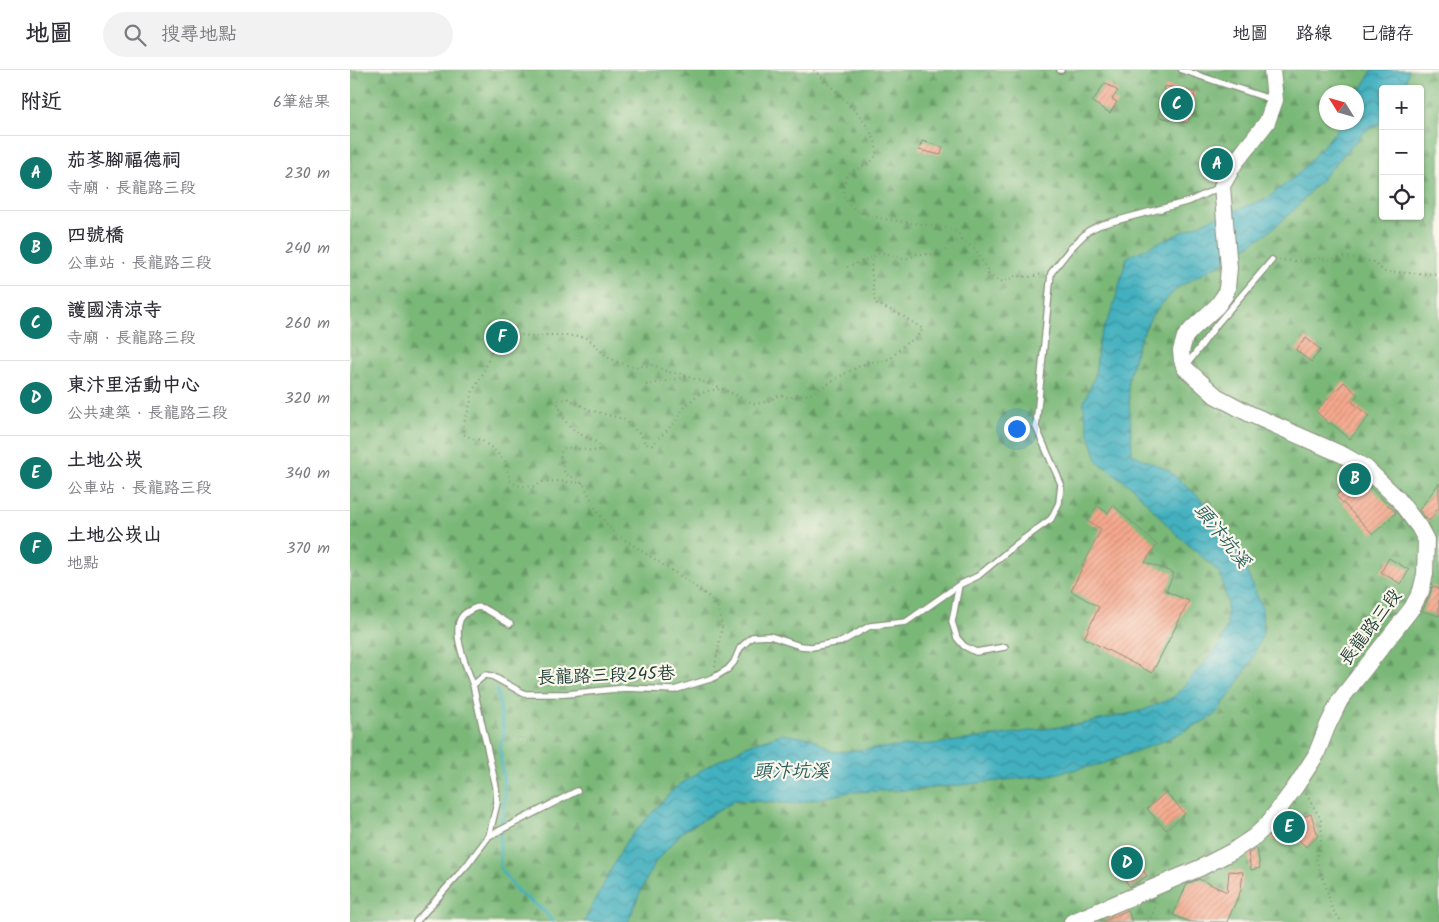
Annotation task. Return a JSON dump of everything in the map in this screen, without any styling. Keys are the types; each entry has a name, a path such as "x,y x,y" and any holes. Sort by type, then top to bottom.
{"main road":[{"path":"1185,368 1181,351 1185,337 1192,328 1217,306 1225,295 1229,280 1229,268 1222,186 1234,164 1267,122 1274,100 1272,70"},
{"name":"長龍路三段","path":"1072,922 1200,868 1233,851 1254,837 1267,825 1296,786 1316,754 1340,700 1412,608 1421,591 1425,574 1426,540 1419,527 1398,500 1366,468 1343,454 1250,414 1216,396 1185,368"}],"lane":[{"path":"1182,70 1274,100"},
{"path":"1052,273 1070,249 1088,231 1100,225 1190,201 1222,186"},
{"path":"1185,368 1217,324 1272,260"},
{"name":"長龍路三段245巷","path":"473,685 485,675 492,676 525,694 566,694 625,688 674,690 713,678 728,669 734,662 740,648 752,637 770,636 812,648 841,642 870,626 906,622 959,585 978,576 1014,546 1051,520 1059,503 1060,484 1036,427 1052,273"},
{"path":"959,585 952,622 957,638 964,646 976,652 1005,647"},
{"path":"416,922 467,865 489,836 497,803 496,787 473,685 458,643 460,618 464,613 477,607 510,624"},
{"path":"489,836 577,791"}],"path":[{"path":"814,70 860,116 875,139 877,151 873,160 850,172 846,178 843,192 844,199 850,205 856,210 876,218 953,230 959,234 961,240 975,249 988,274 1004,282 1014,276 1029,277 1052,273"},
{"path":"847,267 878,254 904,259 917,254 938,253 945,251 949,244 961,240"},
{"path":"583,483 555,481 542,482 533,487 516,485 510,480 506,461 481,440 463,434 473,390 482,376 496,340 510,333 537,337 566,335 586,338 606,357 618,362 633,367 653,365 668,372 680,374 732,392 755,404 766,402 780,395 789,398 809,395 868,362 883,361 891,358 905,344 916,338 923,329 901,315 875,303 871,268 873,257"},
{"path":"1272,260 1296,261 1320,258 1327,260 1346,257 1373,262 1385,272 1439,274"},
{"path":"646,384 687,377"},
{"path":"713,678 722,626 719,609 708,596 686,580 613,532 598,513 583,483 565,473 560,458 560,454 564,449 572,446 587,451 598,451 599,445 596,441 580,434 567,425 557,401 567,398 590,410 623,419 642,436 645,444 652,444 676,421 698,394 722,389"},
{"path":"1296,786 1305,792 1321,819 1322,836 1316,858 1332,909 1342,922"},
{"path":"1148,922 1161,883"}],"green space":[{"path":"350,70 1439,70 1439,922 350,922"}],"water":[{"name":"頭汴坑溪","path":"1372,70 1409,70 1405,85 1379,85 1379,124 1365,131 1293,211 1267,233 1231,258 1177,288 1152,315 1138,344 1128,381 1132,454 1168,470 1199,497 1230,533 1262,607 1263,633 1252,660 1233,691 1214,716 1168,739 1102,764 1044,776 914,790 850,792 794,804 737,800 682,832 654,864 628,922 584,922 626,841 675,788 708,766 746,746 781,734 811,738 833,752 942,743 1081,724 1141,711 1174,697 1219,646 1227,626 1227,602 1220,573 1172,530 1133,488 1098,462 1089,435 1083,404 1095,376 1099,339 1112,311 1127,257 1211,219 1268,198 1298,174 1337,130 1364,130 1364,85"}],"building":[{"path":"1105,83 1118,91 1112,99 1117,102 1110,113 1092,102"},
{"path":"1165,86 1195,92 1188,123 1159,117"},
{"path":"922,141 943,147 941,155 919,150"},
{"path":"1228,154 1214,172 1212,156"},
{"path":"1306,338 1321,350 1311,362 1296,350"},
{"path":"1344,382 1358,395 1352,402 1369,416 1350,439 1331,423 1329,424 1316,411"},
{"path":"1358,475 1396,513 1373,534 1336,496"},
{"path":"1439,483 1439,508 1429,521 1419,510"},
{"path":"1113,505 1157,545 1145,562 1174,573 1166,591 1189,601 1152,673 1084,638 1099,607 1071,591 1101,529 1087,521 1097,506 1108,513"},
{"path":"1389,558 1409,570 1401,584 1381,572"},
{"path":"1432,586 1439,589 1439,616 1422,611"},
{"path":"1166,792 1185,814 1166,830 1147,809"},
{"path":"1311,814 1318,836 1306,847 1295,836 1305,826 1302,817"},
{"path":"1279,826 1287,829 1281,843 1270,838"},
{"path":"1127,847 1147,876 1130,887 1117,869 1113,857"},
{"path":"1257,848 1260,868 1251,870 1248,853"},
{"path":"1229,871 1243,872 1241,890 1227,922 1190,922 1173,915 1187,884 1199,879 1227,892"},
{"path":"1128,910 1132,922 1102,922 1117,915"}],"waterway":[{"path":"497,690 504,733 500,748 505,796 500,836 500,868 517,891 545,912 553,922"}],"place":[{"name":"護國清涼寺","path":"1177,104"},
{"name":"茄苳腳福德祠","path":"1217,164"},
{"name":"土地公崁山","path":"502,337"},
{"name":"四號橋","path":"1355,479"},
{"name":"土地公崁","path":"1289,827"},
{"name":"東汴里活動中心","path":"1127,863"}]}
